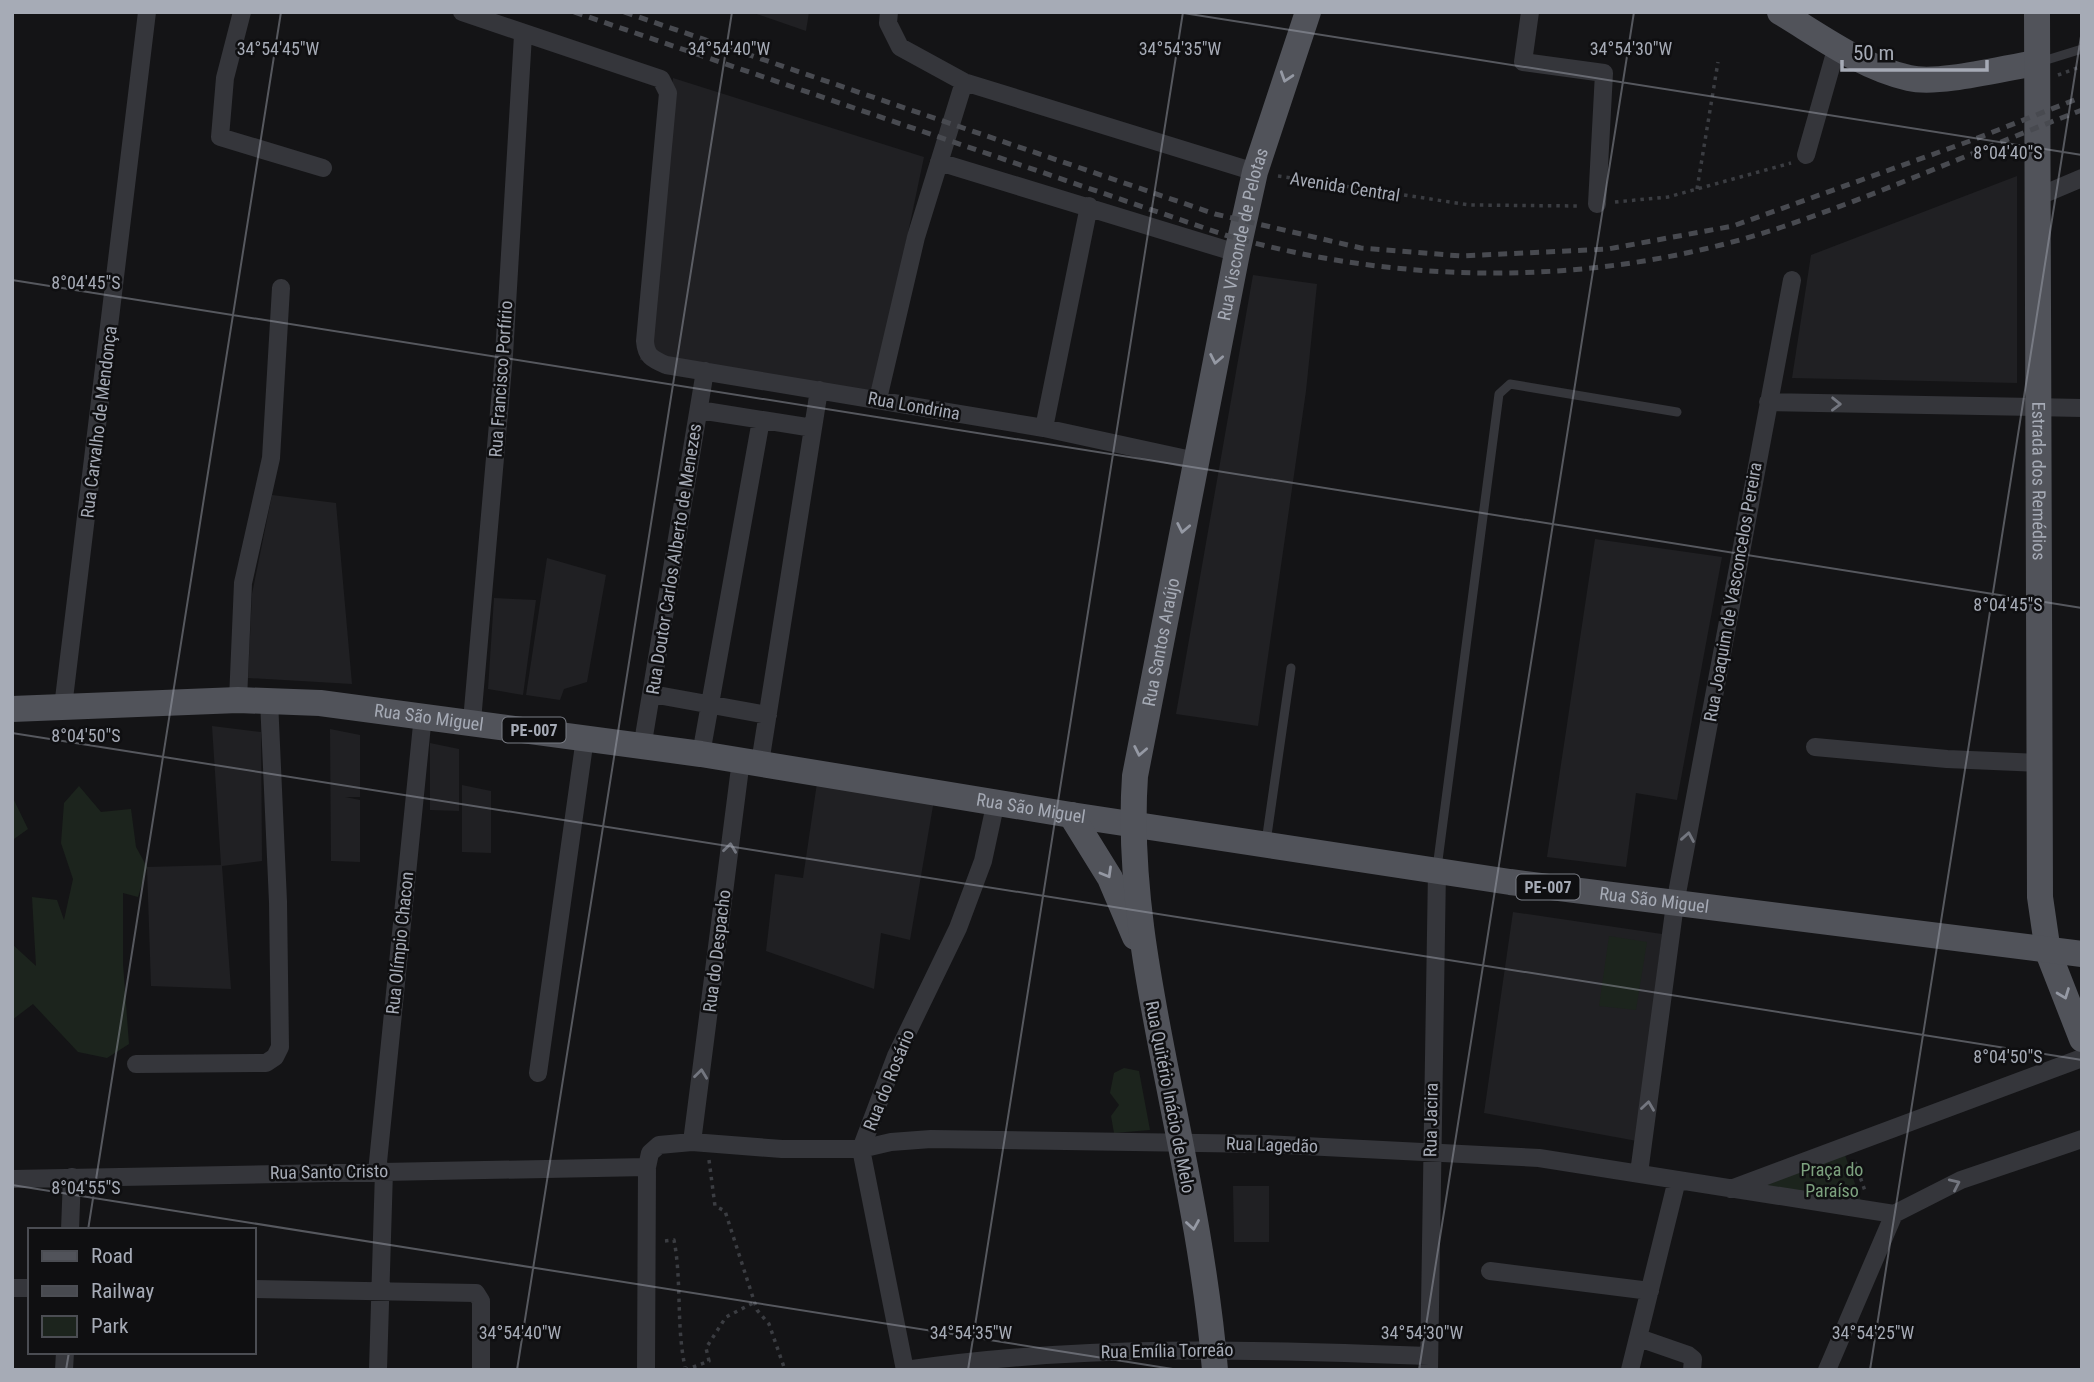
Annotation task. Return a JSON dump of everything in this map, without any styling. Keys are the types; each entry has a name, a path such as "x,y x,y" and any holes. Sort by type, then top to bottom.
{"main road":[{"name":"Rua Visconde de Pelotas","path":"1196,461 1255,172 1308,12"},
{"path":"1780,12 1837,46 1909,78 1931,79 2036,63"},
{"name":"Estrada dos Remédios","path":"2042,14 2036,63 2040,897 2047,948 2082,1039"},
{"name":"Rua Santos Araújo","path":"1133,824 1135,776 1196,461"},
{"name":"Rua São Miguel","path":"12,709 269,700 423,715 642,748 701,754 1071,815 1437,870 1675,904 2047,948"},
{"path":"1071,815 1110,878 1145,965"},
{"name":"Rua Quitério Inácio de Melo","path":"1133,824 1145,965 1180,1143 1214,1360"},
{"name":"PE-007","path":"2047,948 2082,954"}],"street":[{"name":"Rua Carvalho de Mendonça","path":"64,707 147,12"},
{"path":"242,12 225,78 220,137 323,168"},
{"path":"462,12 523,35"},
{"path":"889,12 888,23 900,47 964,82 1255,172"},
{"path":"1530,12 1523,62 1604,73 1597,204"},
{"name":"Rua Londrina","path":"523,35 661,79 668,93 645,341 646,352 652,359 705,371 1044,428 1196,461"},
{"name":"Rua Francisco Porfírio","path":"472,722 503,369 523,35"},
{"path":"1806,155 1837,46"},
{"path":"878,399 916,237 964,82"},
{"path":"939,162 1237,253"},
{"path":"2036,197 2082,178"},
{"path":"1044,428 1088,206"},
{"name":"Rua Joaquim de Vasconcelos Pereira","path":"1639,1173 1675,904 1792,280"},
{"path":"238,700 243,583 271,458 281,288"},
{"name":"Rua Doutor Carlos Alberto de Menezes","path":"642,748 705,371"},
{"name":"Rua do Despacho","path":"700,1143 750,762 768,715 819,390"},
{"path":"1768,402 2082,408"},
{"path":"699,410 813,428"},
{"path":"701,754 761,420"},
{"path":"652,694 768,715"},
{"path":"136,1064 265,1063 275,1057 280,1047 269,700"},
{"name":"Rua Olímpio Chacon","path":"378,1370 382,1291 380,1171 423,715"},
{"path":"538,1073 585,738"},
{"path":"1815,747 1947,759 2039,763"},
{"name":"Rua do Rosário","path":"905,1370 861,1149 896,1056 958,928 982,861 996,801"},
{"name":"Rua Jacira","path":"1429,1363 1430,1152 1437,870"},
{"path":"1730,1190 2082,1058"},
{"name":"Rua Lagedão","path":"649,1160 659,1144 861,1149 891,1142 931,1139 1180,1143 1430,1152 1539,1158 1894,1214"},
{"path":"1826,1370 1894,1214 1961,1180 2082,1139"},
{"path":"646,1370 649,1160"},
{"name":"Rua Santo Cristo","path":"12,1179 380,1171 649,1160"},
{"path":"70,1228 72,1177"},
{"path":"1630,1370 1677,1180"},
{"path":"1490,1271 1650,1291"},
{"path":"256,1289 476,1293 481,1301 481,1370"},
{"path":"1639,1338 1688,1354 1693,1359 1692,1370"},
{"name":"Rua Emília Torreão","path":"905,1370 998,1357 1103,1351 1214,1360 1429,1363"}],"lane":[{"path":"2036,63 2082,49"},
{"path":"1437,870 1499,394 1510,384 1677,412"},
{"path":"1266,844 1291,667"}],"path":[{"path":"1697,189 1718,62"},
{"name":"Avenida Central","path":"1255,172 1378,194 1469,205 1563,207 1668,197 1785,166 1806,155"},
{"path":"700,1143 715,1206 726,1211 757,1310 769,1324 785,1370"},
{"path":"1849,1144 1871,1210"},
{"path":"648,1242 674,1240 679,1284 680,1344 685,1368 709,1361 706,1348 726,1317 755,1302"}],"shaded area":[{"path":"751,12 809,12 806,31"},
{"path":"673,78 924,157 874,394 640,360"},
{"path":"2017,176 2017,383 1792,378 1811,255"},
{"path":"1253,275 1317,284 1306,391 1258,726 1176,714"},
{"path":"272,495 336,503 352,684 248,678 252,594"},
{"path":"1595,539 1722,557 1677,800 1636,793 1626,867 1547,857"},
{"path":"547,558 606,575 587,682 564,689 560,700 526,695"},
{"path":"494,598 536,600 523,695 488,689"},
{"path":"212,726 261,732 262,861 222,866 231,989 151,986 147,867 221,865"},
{"path":"330,729 360,735 360,797 345,797 360,800 360,862 331,861"},
{"path":"430,743 459,749 459,811 430,810"},
{"path":"817,783 934,800 910,940 881,933 874,989 766,951 775,874 803,878"},
{"path":"462,785 491,791 491,853 462,852"},
{"path":"1513,912 1662,934 1637,1141 1484,1113"},
{"path":"1233,1186 1269,1186 1269,1242 1234,1242"}],"green space":[{"path":"79,786 101,812 131,809 136,847 147,867 138,897 123,893 123,964 129,1044 107,1058 78,1052 33,1004 12,1020 12,944 36,966 32,897 57,900 64,920 73,879 61,843 64,803"},
{"path":"12,796 28,829 14,839 12,839"},
{"path":"1609,936 1647,942 1636,1010 1599,1006"},
{"path":"1124,1068 1139,1071 1150,1130 1114,1133 1111,1116 1119,1105 1110,1093 1114,1073"},
{"name":"Praça do Paraíso","path":"1845,1155 1862,1204 1770,1191 1765,1183"}],"railway":[{"path":"574,12 1225,235 1293,252 1363,264 1433,271 1504,273 1575,270 1645,261 1714,247 1820,214 2082,110"},
{"path":"624,12 1215,214 1361,248 1461,256 1608,249 1733,226 1970,141 2082,97"}]}
